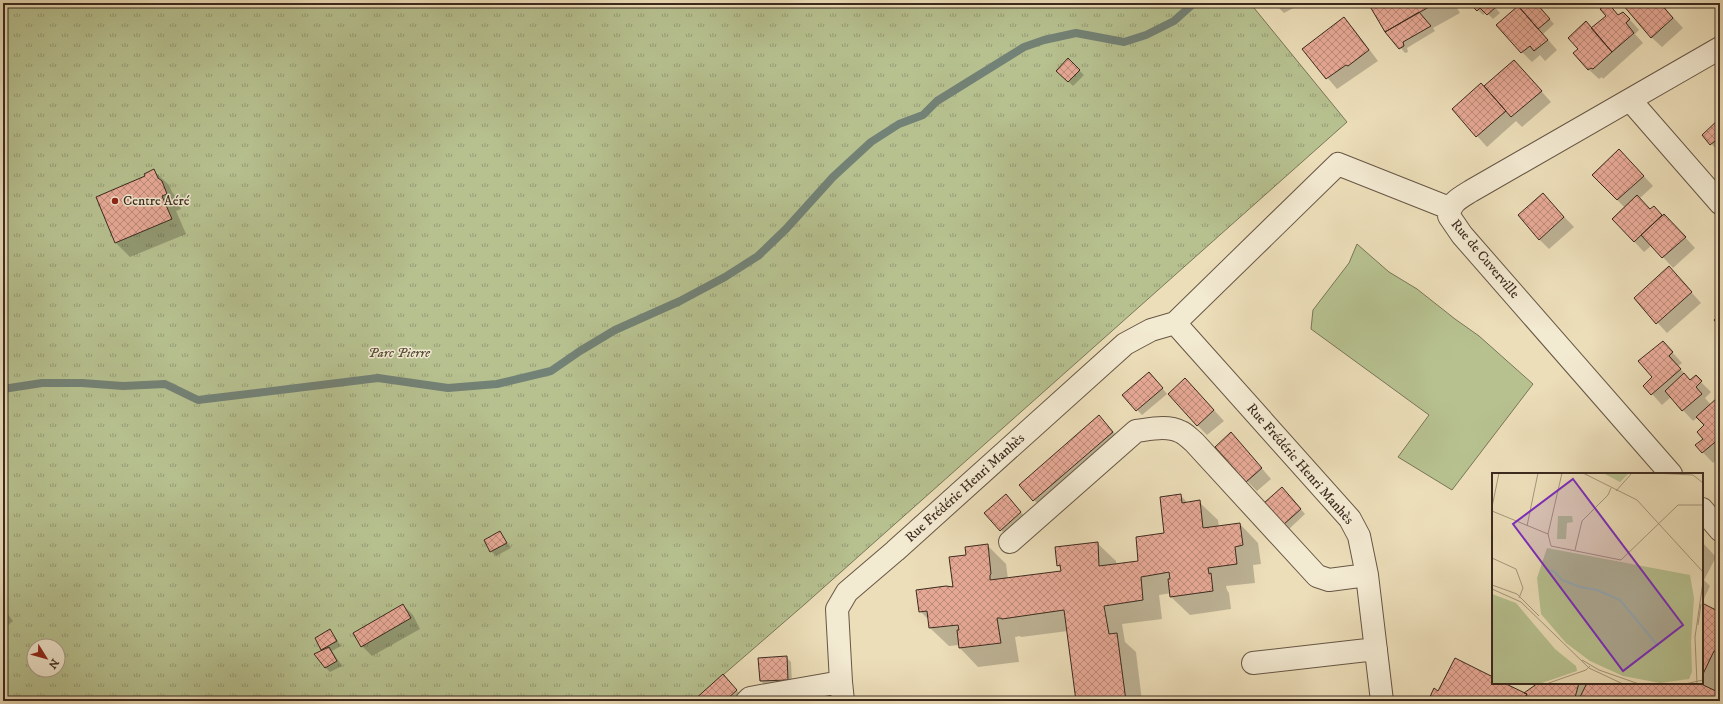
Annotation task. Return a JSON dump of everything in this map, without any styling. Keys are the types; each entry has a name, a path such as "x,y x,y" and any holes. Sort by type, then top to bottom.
{"street":[{"name":"Rue de Cuverville","path":"1670,473 1462,235 1449,216 1449,208 1454,202 1471,191 1720,48"},
{"path":"1630,100 1720,203"},
{"name":"Rue Frédéric Henri Manhès","path":"842,692 837,609 847,592 895,551 1125,344 1151,330 1175,323 1338,164 1449,208"},
{"name":"Rue Frédéric Henri Manhès","path":"1175,323 1350,519 1359,536 1366,575 1382,701"},
{"path":"1010,542 1136,431 1156,428 1170,429 1182,432 1194,442 1318,576 1329,580 1366,575"},
{"path":"1703,510 1720,530"},
{"path":"1253,663 1376,649"},
{"path":"747,701 750,698 842,692"}],"green space":[{"name":"Parc Pierre","path":"3,3 1250,3 1347,122 805,604 693,701 3,701"},
{"path":"1357,244 1389,272 1417,289 1479,336 1533,384 1452,490 1398,457 1429,415 1311,329 1313,310 1349,263"}],"building":[{"path":"1368,3 1436,3 1385,32"},
{"path":"1469,3 1492,3 1496,7 1487,15 1480,8 1477,11"},
{"path":"1526,3 1536,3 1550,19 1538,29 1520,8"},
{"path":"1608,3 1618,15 1623,12 1630,19 1626,23 1634,33 1612,52 1591,28 1606,16 1600,9"},
{"path":"1624,3 1660,3 1673,18 1651,38 1623,5"},
{"path":"1518,6 1548,40 1534,51 1530,46 1521,53 1496,25"},
{"path":"1419,12 1431,26 1403,42 1404,46 1399,49 1385,32"},
{"path":"1344,17 1369,50 1348,66 1346,65 1326,79 1302,49"},
{"path":"1586,21 1612,52 1593,69 1591,68 1588,70 1573,53 1578,49 1568,38"},
{"path":"1068,58 1080,70 1068,82 1056,71"},
{"path":"1514,60 1542,91 1511,117 1484,86"},
{"path":"1481,83 1506,111 1476,137 1452,109"},
{"path":"1720,118 1720,147 1715,141 1710,145 1702,135"},
{"path":"1619,149 1644,176 1617,200 1592,175"},
{"path":"154,169 158,178 162,181 167,194 162,196 172,219 115,243 96,197 145,176 144,174"},
{"path":"1543,193 1564,217 1539,240 1518,215"},
{"path":"1637,195 1650,209 1654,206 1662,215 1634,242 1612,219"},
{"path":"1664,214 1686,237 1662,258 1641,235"},
{"path":"1669,266 1692,292 1656,324 1634,298"},
{"path":"1720,314 1720,327 1714,320"},
{"path":"1663,341 1673,352 1669,356 1681,369 1651,395 1643,386 1652,377 1638,361"},
{"path":"1149,372 1163,388 1136,411 1122,395"},
{"path":"1684,373 1690,380 1696,375 1702,381 1696,387 1702,394 1682,411 1665,391"},
{"path":"1185,378 1214,410 1197,426 1168,394"},
{"path":"1717,398 1720,402 1720,438 1702,453 1695,445 1703,439 1697,432 1704,425 1696,417"},
{"path":"1099,415 1113,432 1033,501 1019,485"},
{"path":"1231,432 1262,468 1246,482 1215,447"},
{"path":"1282,487 1301,509 1283,525 1264,503"},
{"path":"1006,494 1021,512 1000,531 984,513"},
{"path":"1181,494 1182,503 1200,500 1203,528 1240,523 1243,545 1235,547 1237,564 1208,568 1209,574 1211,573 1213,591 1170,597 1168,579 1170,579 1169,572 1141,577 1143,600 1104,606 1109,634 1117,633 1126,701 1076,701 1064,610 1002,619 997,618 1001,643 959,648 957,630 959,630 958,625 929,628 927,611 919,612 916,590 946,586 953,587 949,557 966,555 965,547 988,544 991,574 990,580 1061,571 1060,565 1057,566 1055,547 1098,542 1099,566 1138,561 1136,537 1164,533 1160,497"},
{"path":"500,531 507,543 490,552 484,540"},
{"path":"403,604 411,618 361,647 353,633"},
{"path":"1703,604 1720,612 1720,653 1714,651 1703,674"},
{"path":"330,629 337,641 321,650 315,638"},
{"path":"329,647 337,661 325,668 314,654"},
{"path":"787,656 788,680 760,681 758,658"},
{"path":"1455,658 1492,676 1492,684 1506,684 1527,694 1523,701 1428,701 1434,688 1438,691"},
{"path":"723,674 737,690 725,701 693,701"},
{"path":"1537,684 1579,684 1574,701 1523,701 1527,694 1524,693"},
{"path":"1586,684 1701,684 1720,693 1720,701 1578,701"}],"waterway":[{"path":"3,389 42,383 82,383 123,386 165,384 198,400 378,378 448,388 497,384 551,371 615,330 680,301 725,277 758,256 786,229 833,177 871,142 899,124 923,115 937,101 1024,47 1044,40 1076,33 1124,42 1146,35 1174,21 1194,3"}],"place":[{"name":"Centre Aéré","path":"115,201"}]}
